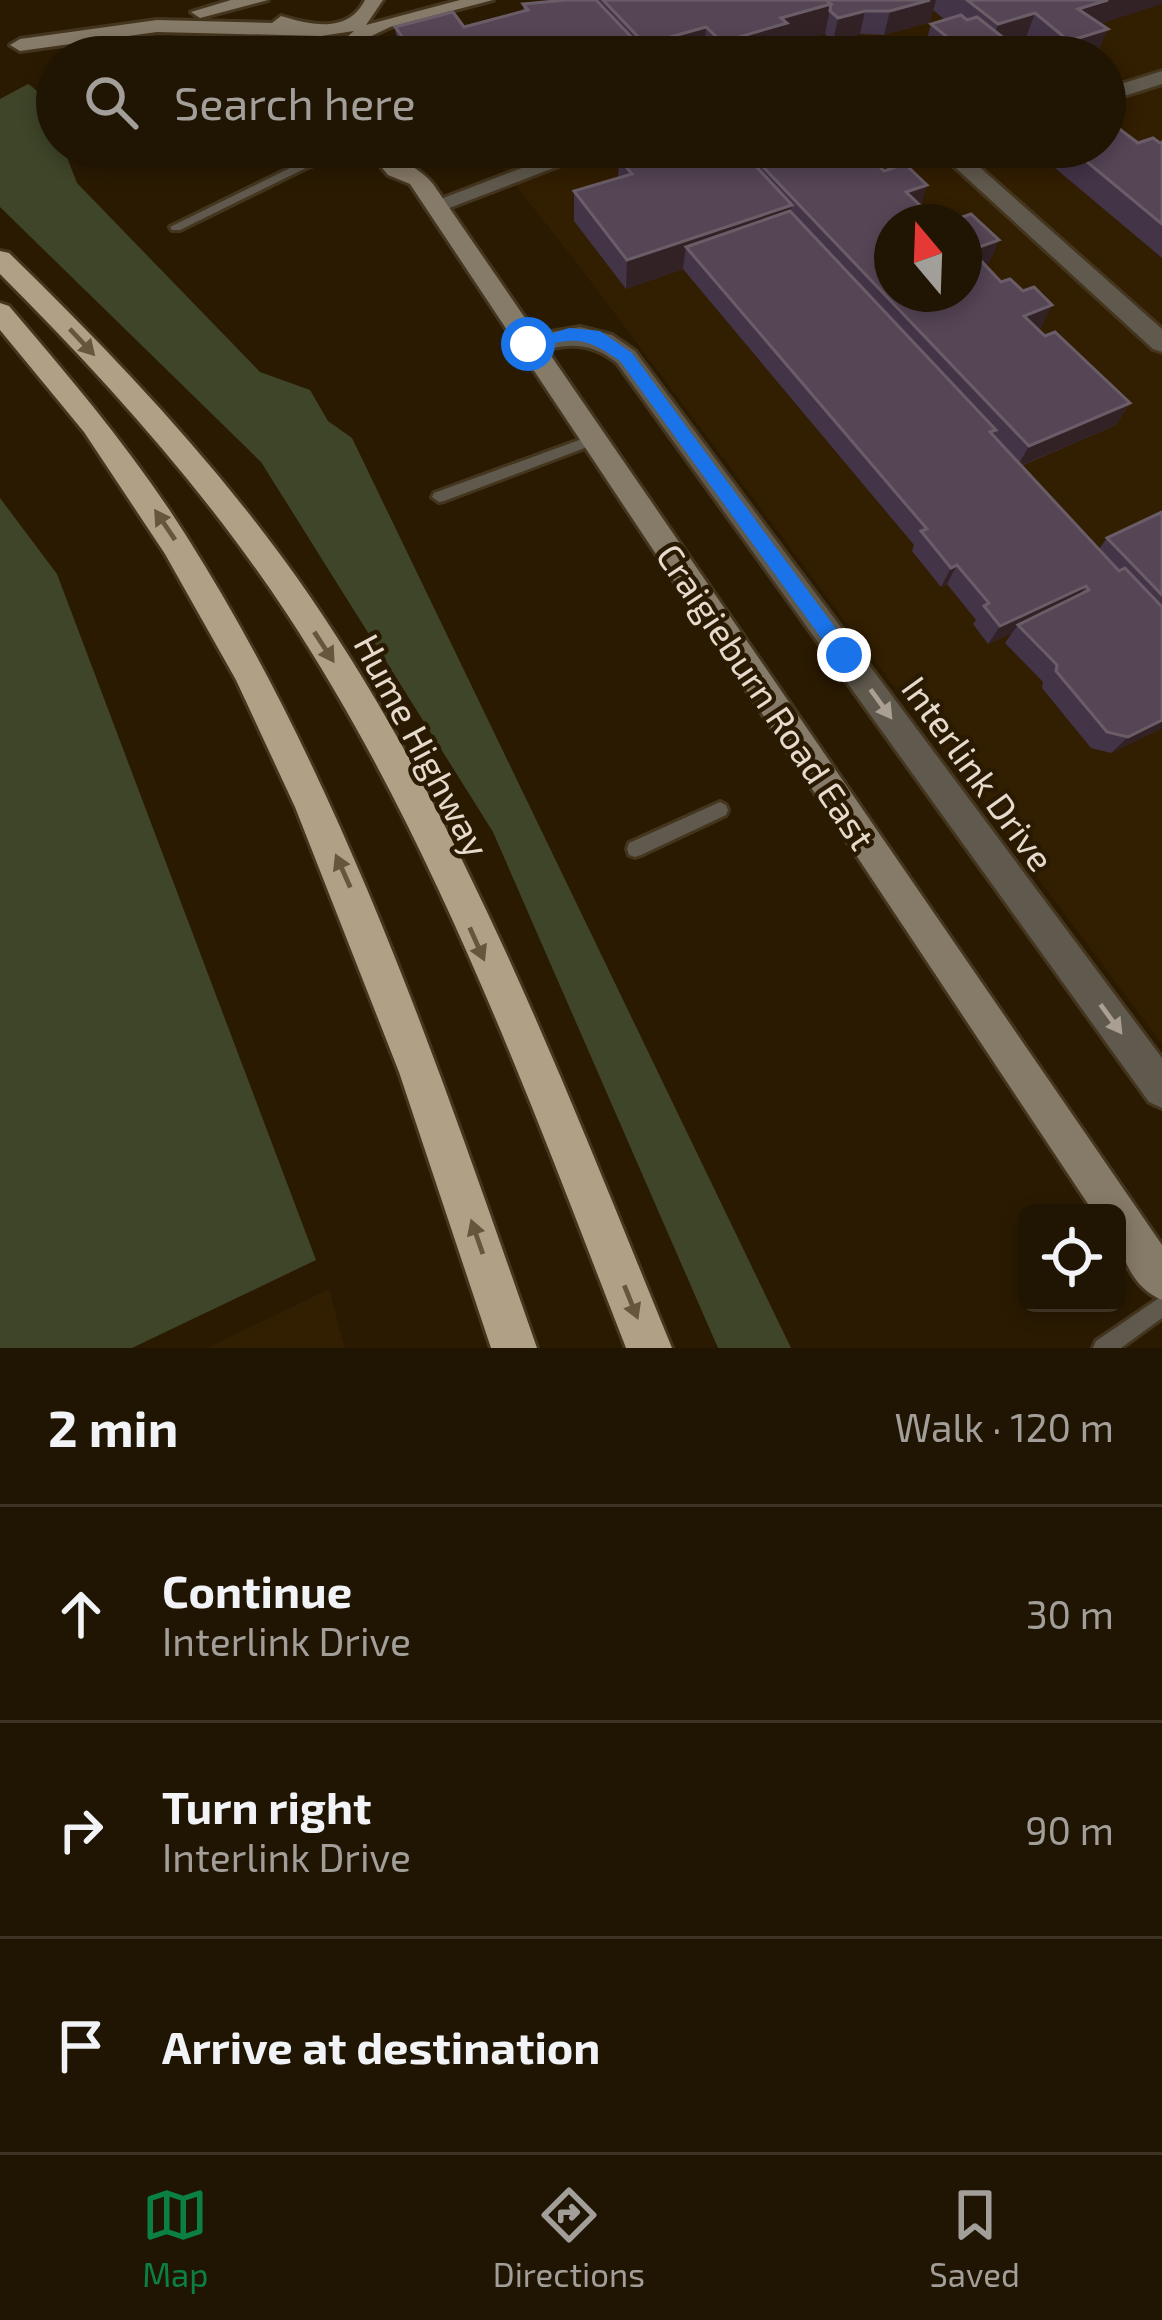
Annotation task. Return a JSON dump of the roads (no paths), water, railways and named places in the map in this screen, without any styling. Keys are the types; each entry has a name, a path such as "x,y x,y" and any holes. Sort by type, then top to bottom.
{"highway":[{"name":"Hume Highway","path":"0,259 173,440 333,661 436,852 553,1107 649,1348"},
{"path":"0,313 74,396 166,526 258,686 350,886 447,1148 514,1348"}],"main road":[{"path":"53,36 100,22 259,0"},
{"path":"272,0 274,16 308,36"},
{"path":"87,36 135,28 340,28 371,9 400,0"},
{"path":"370,36 390,21 484,0"},
{"name":"Craigieburn Road East","path":"394,168 426,191"},
{"name":"Craigieburn Road East","path":"421,168 426,191 1111,1204"},
{"name":"Craigieburn Road East","path":"1126,1226 1162,1280"}],"street":[{"path":"1126,89 1162,77"},
{"path":"426,191 518,168"},
{"path":"968,168 1162,343"},
{"name":"Interlink Drive","path":"528,344 569,334 594,335 626,357 1162,1088"}],"lane":[{"path":"176,226 298,168"},
{"path":"439,497 593,440"},
{"path":"635,850 721,810"},
{"path":"1102,1348 1162,1306"}]}
